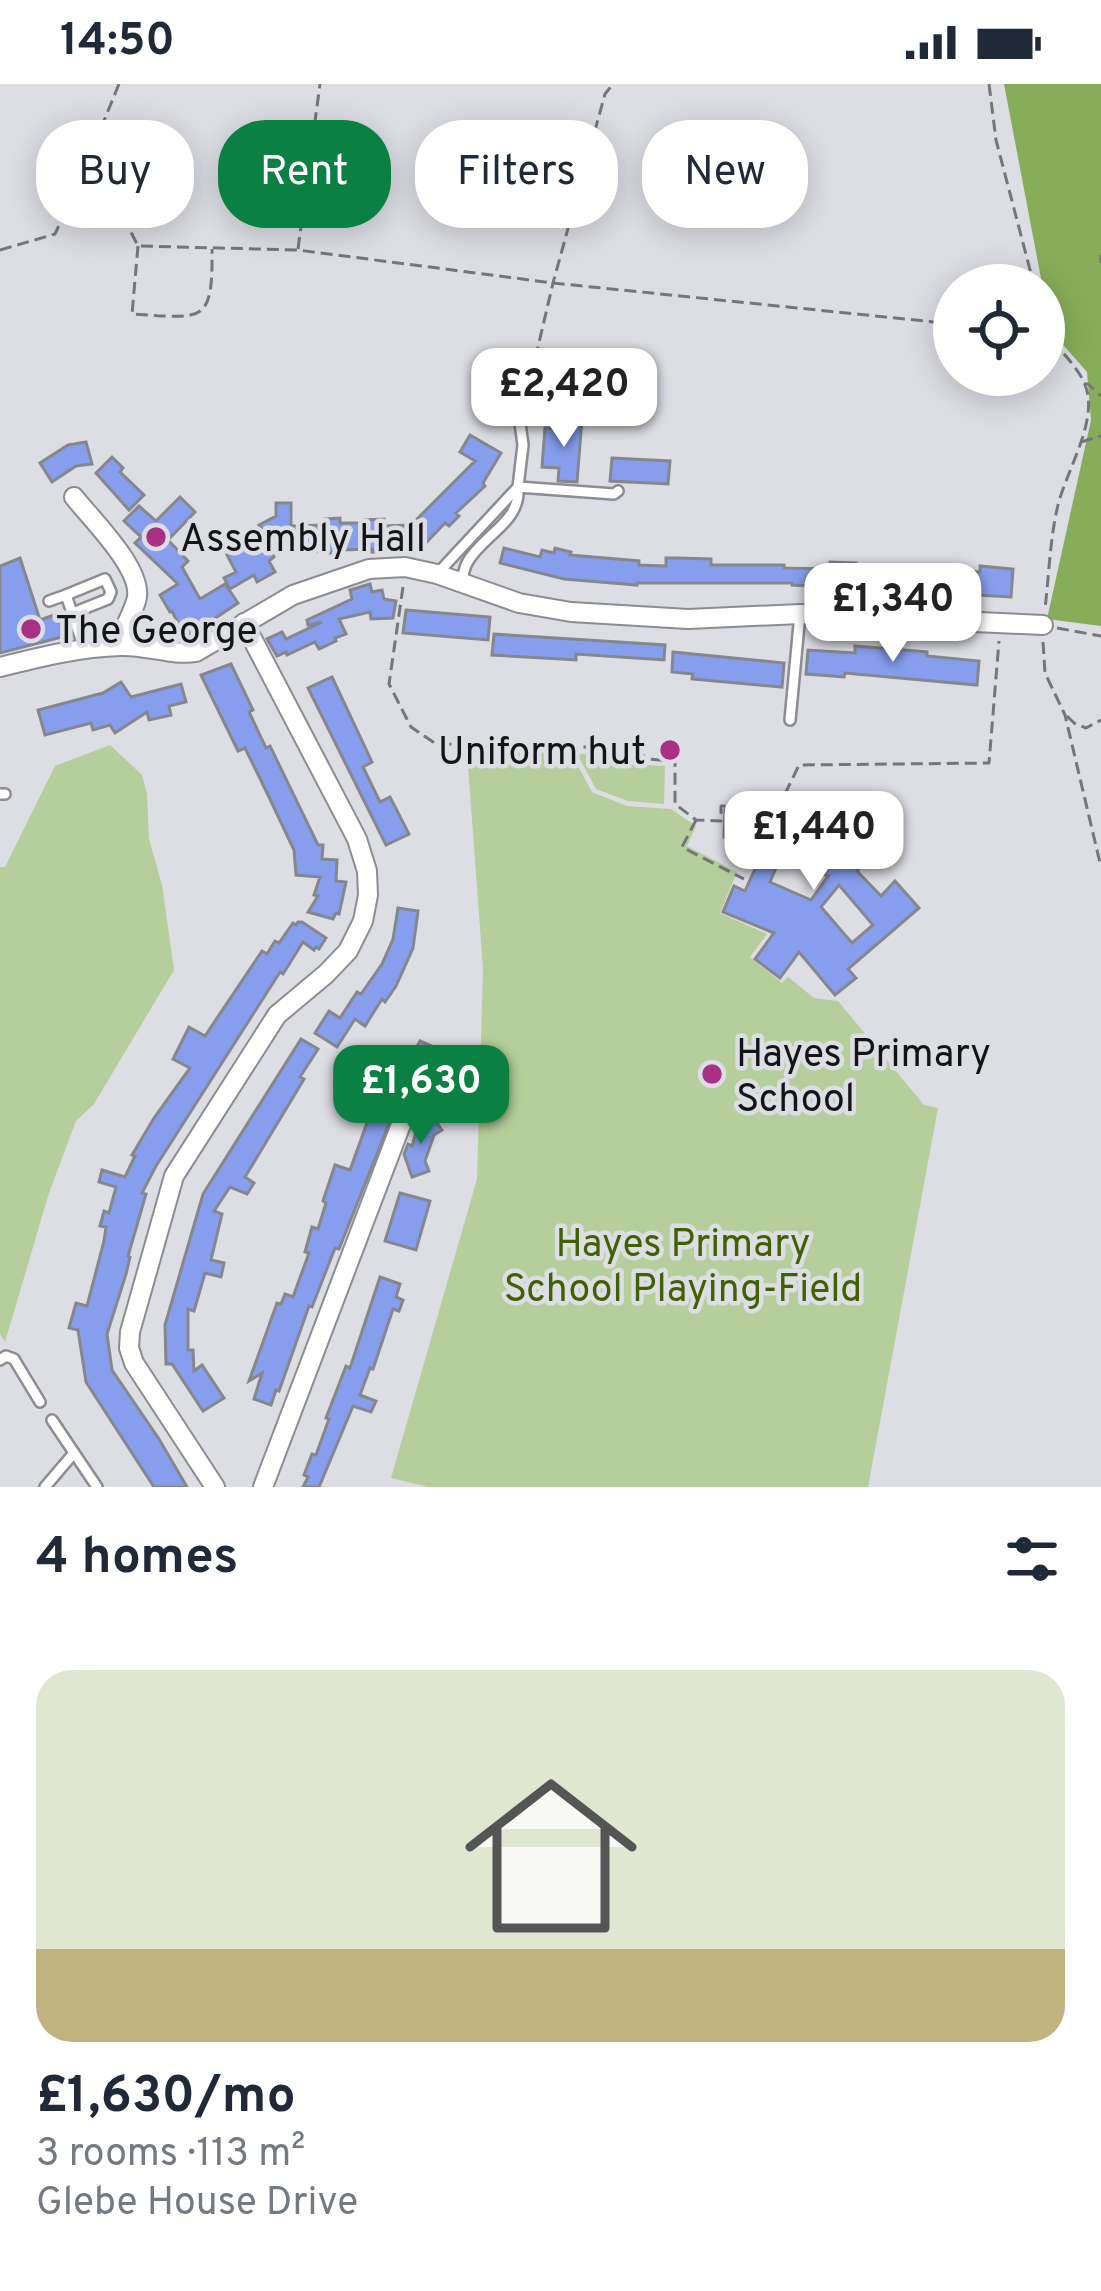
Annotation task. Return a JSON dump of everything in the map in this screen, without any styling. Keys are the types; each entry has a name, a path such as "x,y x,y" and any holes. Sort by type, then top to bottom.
{"street":[{"path":"74,497 136,577 137,600 124,626 121,646"},
{"path":"0,667 85,648 146,646 196,652 293,595 369,568 405,567 519,603 571,612 688,619 800,614 1043,625"},
{"path":"215,1487 134,1363 128,1348 134,1314 175,1176 277,1015 348,951 363,921 368,895 357,838 244,623"},
{"path":"263,1487 400,1126 415,1093 425,1086"}],"lane":[{"path":"460,583 471,557 518,504 524,445 520,424"},
{"path":"518,487 618,491"},
{"path":"437,574 518,487"},
{"path":"49,601 105,579 110,588 108,599 73,613"},
{"path":"66,595 85,648"},
{"path":"790,720 800,614"},
{"path":"0,1360 5,1356 14,1360 40,1402"},
{"path":"52,1420 97,1487"},
{"path":"45,1487 74,1454"}],"path":[{"path":"104,120 119,84"},
{"path":"298,250 320,84"},
{"path":"520,424 604,94 613,84"},
{"path":"989,84 996,140 1028,264"},
{"path":"0,250 55,234 58,228"},
{"path":"129,228 138,246 132,314 174,316 203,310 212,289 212,247"},
{"path":"138,246 298,250 554,283 933,322"},
{"path":"1101,255 1101,263"},
{"path":"1065,358 1084,383 1087,417 1058,506 1043,625 1045,673 1065,715 1101,867"},
{"path":"1084,383 1101,396"},
{"path":"1079,443 1101,436"},
{"path":"405,567 389,684 411,727 436,744 636,748 647,759 675,761 675,804 696,820 721,821 721,806 757,807 756,813 775,818 799,765 989,763 1000,622"},
{"path":"1043,625 1101,636"},
{"path":"1065,715 1086,728 1101,720"},
{"path":"785,794 820,809"},
{"path":"696,820 682,847 743,879"}],"green space":[{"path":"1004,84 1101,84 1101,626 1047,619 1091,420 1087,372 1065,347 1065,264 1038,264"},
{"path":"110,745 142,775 174,970 94,1104 76,1121 49,1193 5,1342 0,1334 0,867 5,867 55,766"},
{"name":"Hayes Primary School Playing-Field","path":"467,752 571,753 592,792 627,806 671,809 696,826 687,846 737,872 720,913 767,934 750,957 782,983 788,977 814,998 838,1001 924,1105 938,1108 868,1487 428,1487 391,1478 477,1179 483,968"},
{"path":"577,754 634,755 643,765 665,766 664,804 628,801 596,789"}],"building":[{"path":"564,418 582,419 577,482 558,481 559,468 542,467 545,428 563,430"},
{"path":"470,435 501,453 485,486 449,526 445,523 421,548 323,553 304,547 304,538 283,538 268,547 275,572 257,582 254,575 230,589 224,578 236,572 227,555 265,535 259,525 276,516 276,503 291,503 291,526 325,525 325,519 340,518 340,523 384,519 384,526 411,525 475,461 460,452"},
{"path":"86,442 92,464 76,466 52,482 40,463 68,445"},
{"path":"112,457 144,495 129,510 96,473"},
{"path":"612,458 670,461 668,484 610,481"},
{"path":"180,497 195,512 168,540 188,561 182,567 200,599 225,584 238,603 185,638 160,595 178,584 135,543 141,537 124,521 139,506 156,521"},
{"path":"504,548 540,557 542,550 554,553 555,548 570,555 639,561 639,565 666,566 666,558 679,558 711,559 711,565 784,568 829,569 830,562 856,563 856,570 876,571 1013,569 1011,597 792,583 637,585 564,579 500,563"},
{"name":"The George","path":"20,558 40,620 57,614 66,636 0,653 0,566"},
{"path":"370,584 372,592 382,590 384,599 396,601 393,618 371,619 370,612 339,619 346,634 336,641 319,649 315,642 277,656 267,639 282,632 286,639 322,622 308,625 307,620 352,599 350,590"},
{"path":"406,610 490,617 488,640 403,633"},
{"path":"494,634 665,645 664,660 492,655"},
{"path":"855,646 979,661 977,685 806,674 808,650 855,653"},
{"path":"673,652 784,663 782,687 692,679 693,674 672,672"},
{"path":"231,664 266,748 270,746 318,845 323,845 322,859 337,860 336,881 346,882 339,914 333,919 308,912 318,896 314,895 320,877 296,875 294,850 269,797 245,748 238,751 201,675"},
{"path":"332,677 372,762 363,767 380,802 390,797 409,834 386,845 308,688"},
{"path":"121,682 131,697 181,684 186,702 169,706 171,715 149,720 147,712 115,733 110,725 93,730 91,723 45,735 38,710 103,693"},
{"name":"Hayes Primary School","path":"784,803 803,811 805,807 820,814 818,828 848,842 870,813 890,830 857,871 881,896 895,881 919,908 848,969 856,978 835,995 799,952 780,978 755,959 774,933 723,912 734,886 745,891 762,854 755,851 760,839 724,837 725,810 753,811 753,815 776,821","holes":["781,856 828,876 811,900 770,882","839,885 873,925 852,943 821,907"]},
{"path":"398,908 418,911 413,948 385,1002 382,999 365,1026 355,1019 337,1047 315,1033 329,1011 340,1018 382,964 393,939"},
{"path":"298,922 326,938 314,950 303,942 280,972 142,1193 146,1194 107,1334 112,1370 187,1487 154,1487 86,1382 78,1330 69,1328 76,1303 87,1306 104,1241 106,1227 100,1226 116,1187 99,1182 102,1170 125,1177 154,1118 190,1068 173,1059 189,1027 205,1036 262,951 267,954"},
{"path":"301,1039 318,1049 245,1177 254,1183 247,1194 230,1187 214,1211 222,1214 211,1260 224,1263 221,1277 205,1273 194,1311 188,1309 188,1350 193,1350 194,1371 202,1365 224,1398 203,1411 172,1364 166,1364 165,1325 203,1194"},
{"path":"420,1041 434,1047 429,1058 449,1066 444,1080 407,1065"},
{"path":"395,1082 404,1086 339,1249 335,1248 309,1306 279,1391 271,1405 254,1399 262,1373 249,1381 277,1303 281,1304 285,1294 293,1297 335,1165 350,1170 381,1084 392,1088"},
{"path":"431,1115 442,1130 434,1135 425,1161 429,1171 412,1177 404,1154 418,1126"},
{"path":"400,1193 430,1201 416,1250 385,1241"},
{"path":"380,1277 400,1284 396,1297 403,1300 399,1311 393,1309 360,1395 376,1401 371,1412 353,1406 319,1487 303,1487 308,1477 304,1475 312,1454 316,1455 346,1366 350,1368"}],"place":[{"name":"Assembly Hall","path":"156,537"},
{"name":"The George","path":"31,629"},
{"name":"Uniform hut","path":"670,750"},
{"name":"Hayes Primary School","path":"712,1074"}]}
